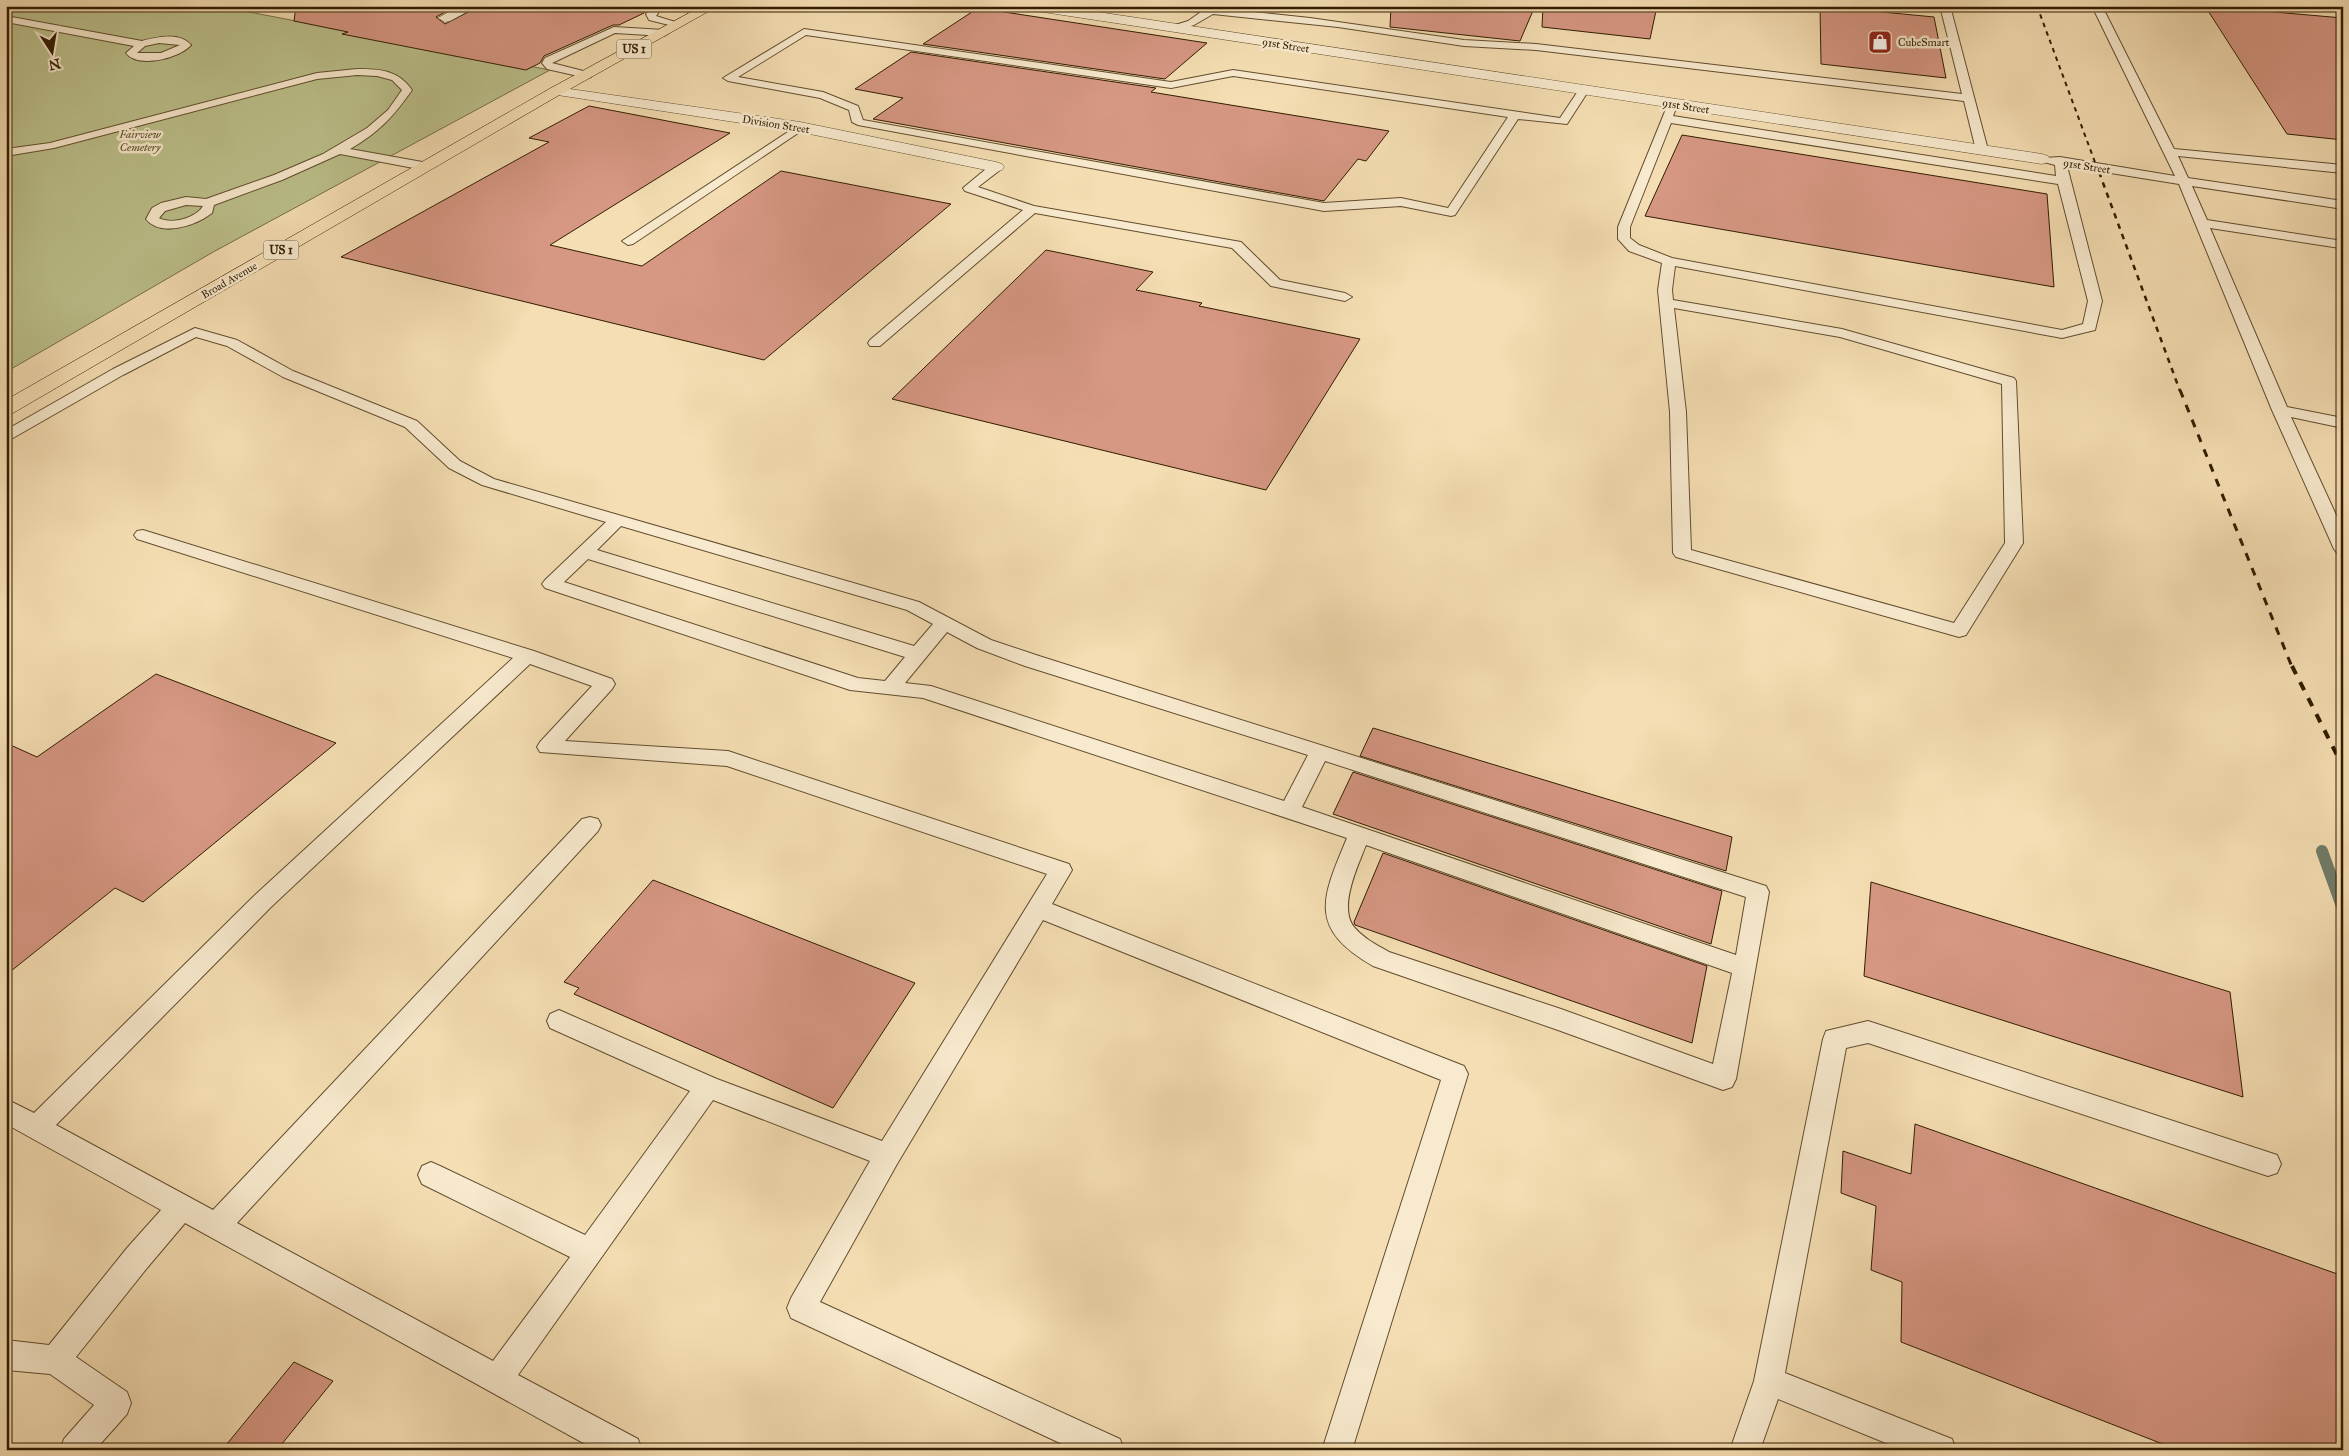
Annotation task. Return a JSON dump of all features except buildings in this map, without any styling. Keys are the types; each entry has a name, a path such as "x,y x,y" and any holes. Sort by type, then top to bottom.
{"main road":[{"name":"US 1","path":"556,91 712,6"},
{"name":"Broad Avenue","path":"6,410 556,91"}],"street":[{"path":"445,18 472,6"},
{"name":"91st Street","path":"1030,6 2042,159"},
{"name":"Division Street","path":"556,91 800,127 996,166"}],"lane":[{"path":"658,6 651,14 652,18 679,24"},
{"path":"1172,6 1392,32 1448,43 1493,48 1536,47 1968,98"},
{"path":"1945,6 1982,150"},
{"path":"2097,6 2184,180 2280,410 2343,549"},
{"path":"1175,28 1190,23 1210,11"},
{"path":"8,22 142,44"},
{"path":"587,75 551,67 547,63 549,60 614,30 664,33"},
{"path":"858,122 854,108 823,95 728,78 804,32 1171,85 1234,73 1563,122 1584,90"},
{"path":"6,153 59,144 317,76 350,73 378,74 397,79 407,90 389,114 349,144 307,165 207,203"},
{"path":"1673,104 1624,227 1624,239 1634,248 1670,262 1881,298 2062,334 2090,327 2095,301 2063,181 2060,161"},
{"path":"838,135 858,122 1324,207 1401,202 1451,212 1515,115"},
{"path":"1668,119 2063,181"},
{"path":"628,241 800,127"},
{"path":"337,150 424,166"},
{"path":"2170,152 2343,169"},
{"name":"91st Street","path":"2042,159 2343,205"},
{"path":"996,166 969,188 1032,208 1236,245 1276,283 1345,297"},
{"path":"874,343 1032,208"},
{"path":"2201,223 2340,244"},
{"path":"1668,303 1842,333 2009,381 2014,543 1960,630 1682,553 1678,412 1668,303 1665,290 1670,262"},
{"path":"6,437 118,372 195,332 232,343 288,374 411,424 425,432 446,457 465,471 488,482 913,606 984,644 1032,661 1320,751 1758,892 1723,1079 1561,1020 1381,959 1362,950 1343,931 1334,914 1337,892 1358,834"},
{"path":"2280,410 2343,422"},
{"path":"619,519 551,584 849,682 924,691 1358,834 1744,968"},
{"path":"143,535 527,656 605,684 547,748 728,759 1062,870 888,1155 801,1308 1109,1450"},
{"path":"584,552 918,654"},
{"path":"890,688 944,622"},
{"path":"36,1128 263,901 527,656"},
{"path":"1289,812 1320,751"},
{"path":"216,1226 590,825"},
{"path":"1038,908 1218,978 1455,1074 1337,1450"},
{"path":"559,1021 708,1087 888,1155"},
{"path":"1745,1450 1769,1381 1835,1039 1868,1032 2268,1164"},
{"path":"497,1379 708,1087"},
{"path":"6,1111 627,1450"},
{"path":"431,1176 590,1252"},
{"path":"55,1360 137,1258 182,1207"},
{"path":"6,1355 55,1360 116,1403 75,1450"},
{"path":"1769,1381 1941,1450"}],"green space":[{"name":"Fairview Cemetery","path":"6,6 218,6 550,70 215,251 6,372"}],"waterway":[{"path":"2322,851 2343,909"}],"railway":[{"path":"2037,6 2099,173"},
{"path":"2099,172 2180,391"},
{"path":"2180,390 2292,667"},
{"path":"2292,666 2343,767"}],"place":[{"name":"CubeSmart","path":"1880,42"}]}
